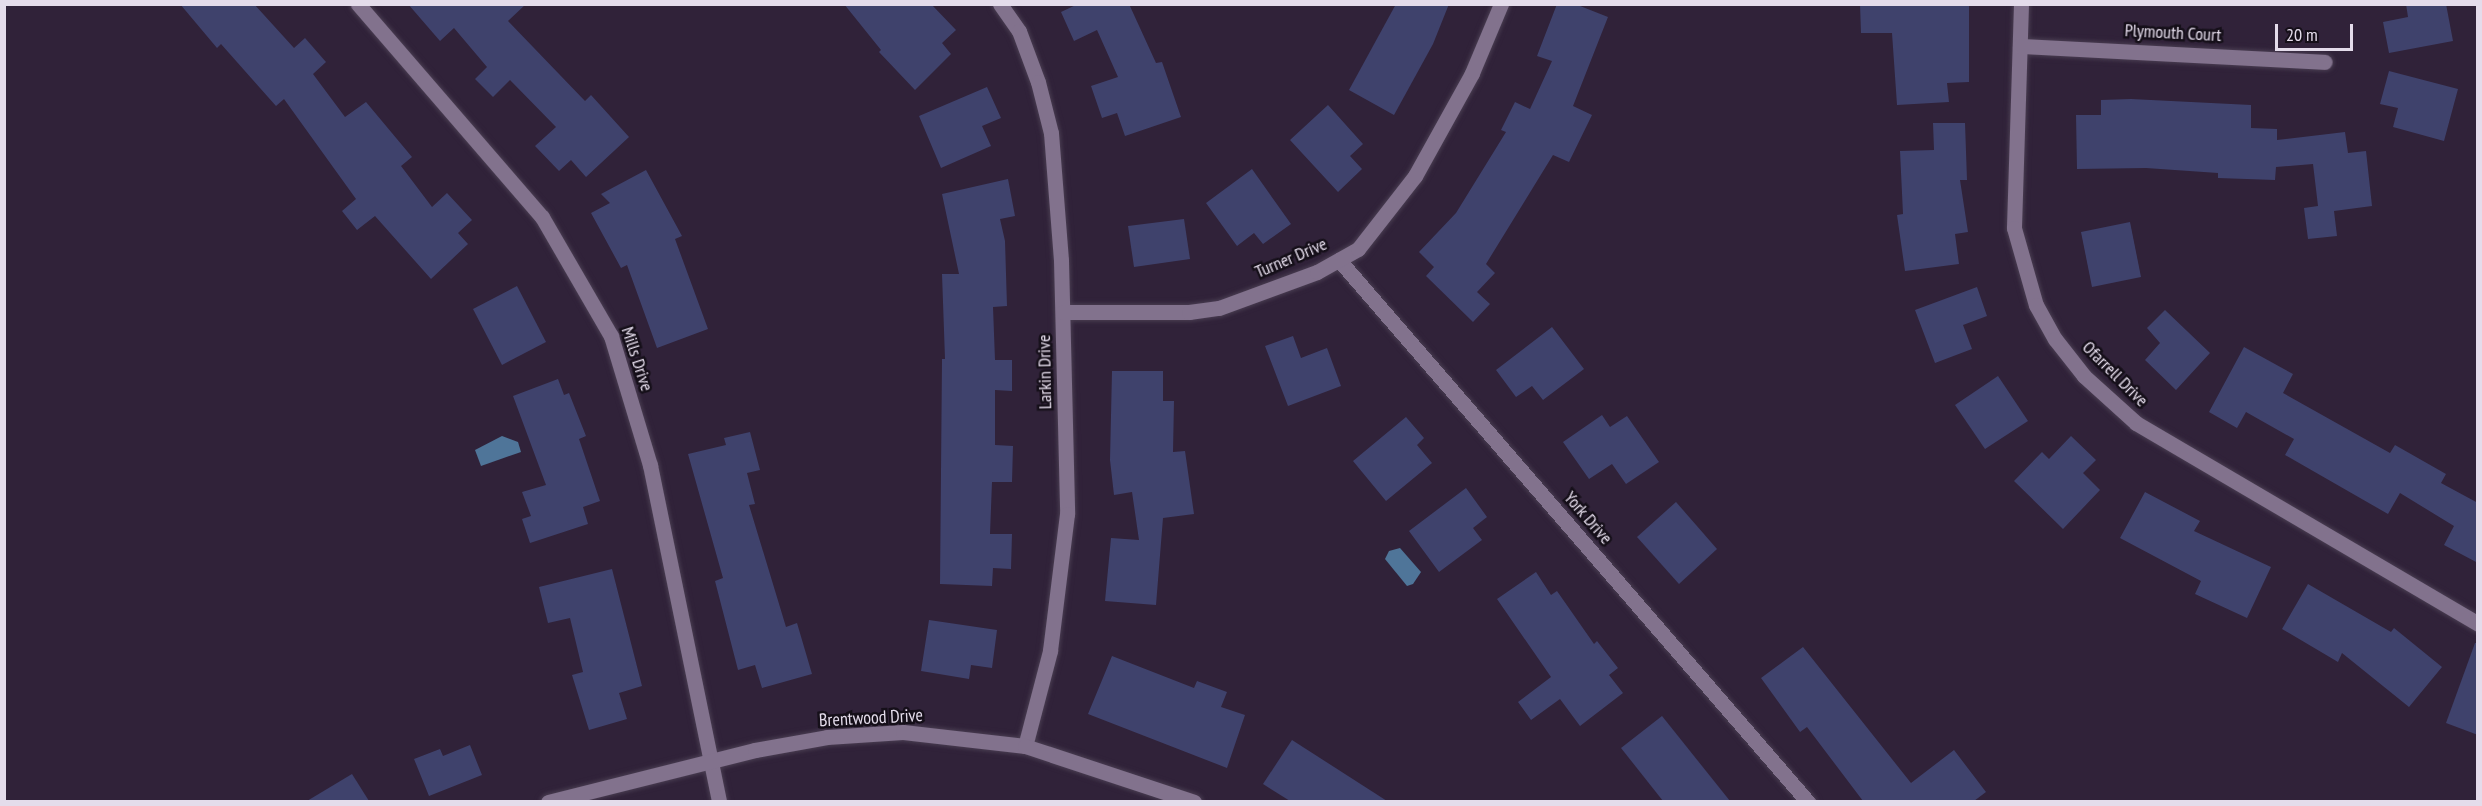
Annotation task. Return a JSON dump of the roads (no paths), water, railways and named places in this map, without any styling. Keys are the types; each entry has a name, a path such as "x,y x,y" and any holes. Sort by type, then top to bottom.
{"street":[{"name":"Mills Drive","path":"358,4 542,217 611,336 650,465 719,801"},
{"name":"Larkin Drive","path":"1000,4 1019,31 1038,82 1051,133 1063,312 1067,514 1050,651 1025,746"},
{"name":"Turner Drive","path":"1063,312 1188,312 1219,308 1317,272 1358,249 1415,176 1472,74 1501,4"},
{"name":"Ofarrell Drive","path":"2021,4 2014,228 2036,305 2055,339 2084,376 2108,401 2164,442 2478,624"},
{"name":"Plymouth Court","path":"2019,46 2325,63"},
{"name":"York Drive","path":"1339,260 1808,801"},
{"name":"Brentwood Drive","path":"548,801 709,761 827,737 903,732 1025,746 1194,801"}],"water":[{"path":"502,436 518,442 521,452 481,466 475,450"},
{"path":"1400,548 1421,572 1413,584 1407,586 1385,559 1389,551"}]}
